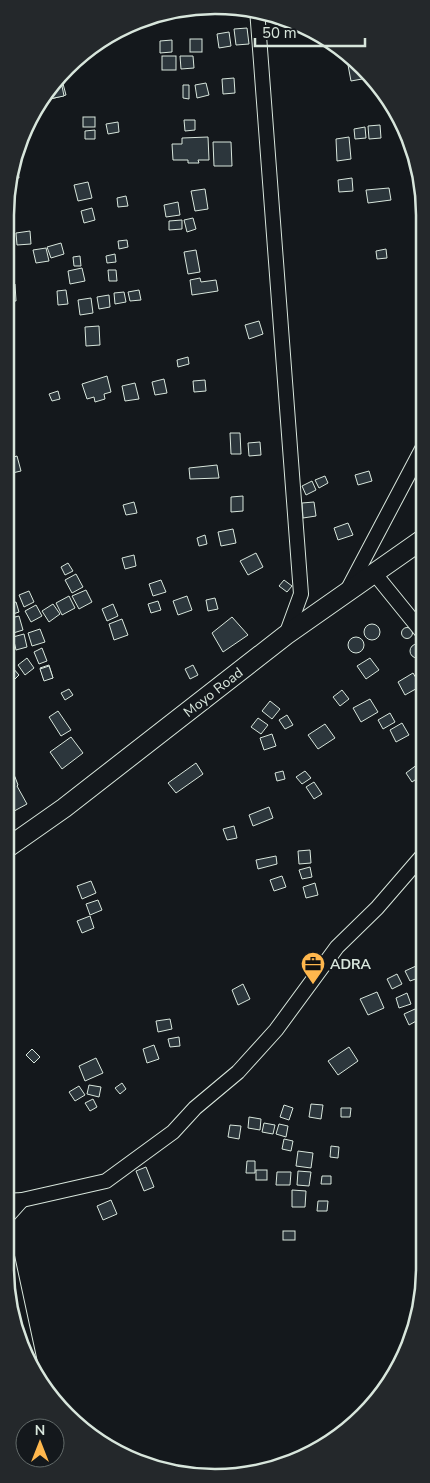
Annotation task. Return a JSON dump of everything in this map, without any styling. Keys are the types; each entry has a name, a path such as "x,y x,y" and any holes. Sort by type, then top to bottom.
{"main road":[{"name":"Moyo Road","path":"14,843 64,808 286,635 416,543"}],"street":[{"path":"258,19 301,594 286,635"},
{"path":"346,594 416,460"},
{"path":"375,574 416,625"},
{"path":"14,1200 106,1181 173,1132 195,1108 238,1072 276,1030 337,947 377,908 416,863"},
{"path":"14,1209 22,1200"}],"building":[{"path":"247,28 249,44 236,45 234,29"},
{"path":"229,32 231,46 219,48 217,34"},
{"path":"190,39 202,39 202,52 190,52"},
{"path":"172,40 172,52 160,53 160,41"},
{"path":"162,56 176,56 176,70 162,70"},
{"path":"180,56 193,56 194,68 181,69"},
{"path":"349,65 363,79 351,81"},
{"path":"234,78 235,93 223,94 222,79"},
{"path":"63,83 66,95 51,99"},
{"path":"206,83 209,95 197,98 195,85"},
{"path":"62,85 64,96 51,99"},
{"path":"183,85 189,85 189,99 183,98"},
{"path":"83,117 95,117 95,127 83,127"},
{"path":"184,120 195,120 195,130 185,131"},
{"path":"118,122 119,132 108,134 106,124"},
{"path":"380,125 381,138 369,139 368,126"},
{"path":"365,127 366,138 355,139 354,129"},
{"path":"95,130 95,139 85,139 85,131"},
{"path":"208,137 209,160 198,160 199,163 188,163 188,160 173,160 172,144 182,144 182,138"},
{"path":"349,137 351,159 337,161 336,139"},
{"path":"213,142 231,142 232,166 214,166"},
{"path":"352,178 353,191 339,192 338,180"},
{"path":"88,182 92,198 78,201 74,185"},
{"path":"389,188 391,200 368,203 366,190"},
{"path":"205,189 208,209 195,211 191,191"},
{"path":"126,196 128,206 118,207 117,198"},
{"path":"178,202 180,215 166,217 164,205"},
{"path":"92,208 95,220 84,223 81,211"},
{"path":"193,218 196,229 187,232 184,220"},
{"path":"182,220 182,229 169,230 169,221"},
{"path":"30,231 31,244 17,245 16,233"},
{"path":"127,240 128,247 119,249 118,241"},
{"path":"61,243 64,254 51,258 47,247"},
{"path":"46,248 49,261 36,263 33,250"},
{"path":"386,249 387,258 377,259 376,251"},
{"path":"196,250 200,272 188,274 184,252"},
{"path":"115,254 116,262 107,263 106,256"},
{"path":"80,256 81,266 74,266 73,257"},
{"path":"82,268 85,281 70,284 68,271"},
{"path":"108,270 116,270 117,281 109,281"},
{"path":"200,278 201,282 216,280 218,291 192,295 190,280"},
{"path":"14,284 15,284 16,301 14,301"},
{"path":"66,290 68,304 58,305 57,291"},
{"path":"139,290 141,300 130,301 128,292"},
{"path":"124,292 126,302 115,304 114,293"},
{"path":"109,295 110,307 99,309 97,297"},
{"path":"91,298 93,313 80,315 78,300"},
{"path":"259,321 263,334 249,339 245,325"},
{"path":"99,326 100,345 86,346 85,327"},
{"path":"188,357 189,364 178,367 177,360"},
{"path":"107,376 111,392 104,394 105,399 95,402 94,397 87,399 82,384"},
{"path":"164,379 167,393 155,395 152,382"},
{"path":"205,380 206,391 194,392 193,381"},
{"path":"135,383 139,399 125,401 122,386"},
{"path":"58,391 60,399 52,401 49,394"},
{"path":"230,433 240,433 241,454 231,454"},
{"path":"260,442 261,455 249,456 248,443"},
{"path":"17,456 21,471 14,473 14,457"},
{"path":"217,465 219,478 190,479 189,468"},
{"path":"369,471 372,481 358,485 355,475"},
{"path":"325,476 328,483 319,488 315,480"},
{"path":"312,481 316,490 306,495 302,486"},
{"path":"243,496 243,511 231,512 231,497"},
{"path":"134,502 137,513 126,515 123,505"},
{"path":"314,502 316,516 303,518 302,503"},
{"path":"348,523 353,535 338,540 334,528"},
{"path":"233,529 236,543 221,546 218,532"},
{"path":"205,535 207,544 199,546 197,538"},
{"path":"256,553 263,567 248,575 240,561"},
{"path":"134,555 136,566 125,569 122,558"},
{"path":"68,563 73,571 65,575 61,567"},
{"path":"76,574 83,587 72,593 65,580"},
{"path":"161,580 166,592 153,596 149,584"},
{"path":"284,580 292,586 287,592 279,586"},
{"path":"86,590 92,602 79,609 72,596"},
{"path":"29,591 34,602 24,607 19,595"},
{"path":"69,596 75,608 62,615 56,603"},
{"path":"187,596 192,610 178,615 173,601"},
{"path":"215,598 218,609 208,611 206,600"},
{"path":"158,601 161,610 151,613 148,604"},
{"path":"14,602 16,602 19,612 14,614"},
{"path":"53,604 60,614 49,622 42,611"},
{"path":"113,604 118,616 107,621 102,609"},
{"path":"36,605 42,616 31,622 25,611"},
{"path":"19,616 23,630 14,633 14,617"},
{"path":"232,617 248,635 223,652 212,633"},
{"path":"122,619 128,635 114,640 109,624"},
{"path":"369,624 375,624 380,629 378,638 369,640 364,635 364,629"},
{"path":"407,627 413,633 407,639 401,633"},
{"path":"40,629 45,642 32,646 28,633"},
{"path":"24,634 27,647 16,650 14,637"},
{"path":"353,637 359,637 364,642 362,651 353,653 348,648 348,642"},
{"path":"416,644 416,658 412,656 410,651"},
{"path":"42,648 47,661 39,664 34,652"},
{"path":"27,658 34,668 25,675 18,665"},
{"path":"370,658 379,670 366,679 357,666"},
{"path":"49,665 53,678 44,680 40,668"},
{"path":"193,665 198,675 190,679 185,669"},
{"path":"49,666 53,678 44,681 40,669"},
{"path":"14,669 19,675 14,680"},
{"path":"413,673 416,678 416,689 405,695 398,682"},
{"path":"69,689 73,695 65,700 61,693"},
{"path":"342,690 349,699 340,706 333,697"},
{"path":"370,699 378,712 361,722 353,708"},
{"path":"270,701 280,709 272,719 262,711"},
{"path":"58,711 71,730 61,736 49,717"},
{"path":"390,713 395,722 383,729 378,720"},
{"path":"287,715 293,725 285,729 279,720"},
{"path":"258,718 268,725 261,734 251,727"},
{"path":"402,723 409,735 396,742 390,730"},
{"path":"325,724 335,738 318,749 308,735"},
{"path":"272,734 276,746 264,750 260,738"},
{"path":"71,737 83,753 62,769 50,752"},
{"path":"196,763 203,774 176,793 168,783"},
{"path":"416,766 416,779 412,782 406,773"},
{"path":"283,771 285,779 277,781 275,773"},
{"path":"305,771 311,778 302,784 296,777"},
{"path":"14,775 17,786 27,804 14,811"},
{"path":"314,782 322,794 314,799 306,787"},
{"path":"269,807 273,818 253,826 249,815"},
{"path":"234,826 237,838 227,840 223,829"},
{"path":"310,850 311,863 299,864 298,851"},
{"path":"276,856 277,864 258,869 256,860"},
{"path":"310,867 312,877 302,879 299,870"},
{"path":"282,876 286,887 274,891 270,880"},
{"path":"91,881 96,893 82,899 77,886"},
{"path":"315,883 318,895 306,898 303,887"},
{"path":"98,900 102,910 90,915 86,904"},
{"path":"90,916 94,928 82,933 77,921"},
{"path":"416,966 416,979 410,981 405,971"},
{"path":"397,974 402,984 392,989 387,979"},
{"path":"243,984 250,999 238,1005 232,990"},
{"path":"377,992 384,1008 368,1015 360,999"},
{"path":"407,993 411,1004 399,1008 396,998"},
{"path":"415,1009 416,1021 409,1025 404,1014"},
{"path":"170,1019 172,1029 158,1032 156,1021"},
{"path":"179,1037 180,1046 170,1047 168,1039"},
{"path":"154,1045 159,1059 147,1063 143,1049"},
{"path":"349,1047 358,1061 338,1075 328,1061"},
{"path":"32,1049 40,1057 34,1063 26,1055"},
{"path":"96,1058 103,1073 85,1081 79,1066"},
{"path":"122,1083 126,1089 120,1094 115,1088"},
{"path":"89,1085 101,1087 99,1097 87,1094"},
{"path":"79,1086 85,1095 75,1101 69,1092"},
{"path":"93,1099 97,1107 90,1111 85,1103"},
{"path":"311,1104 323,1105 321,1119 309,1117"},
{"path":"284,1105 293,1108 289,1120 280,1117"},
{"path":"341,1108 351,1108 350,1117 341,1117"},
{"path":"249,1117 261,1119 260,1130 248,1128"},
{"path":"264,1123 275,1125 273,1134 262,1132"},
{"path":"279,1124 288,1126 286,1137 276,1134"},
{"path":"230,1125 241,1126 239,1139 228,1137"},
{"path":"284,1139 293,1141 291,1151 282,1149"},
{"path":"331,1146 339,1147 338,1158 330,1157"},
{"path":"298,1151 313,1153 311,1168 296,1166"},
{"path":"247,1161 255,1161 255,1173 246,1173"},
{"path":"146,1167 154,1187 144,1191 136,1171"},
{"path":"256,1170 267,1170 267,1180 256,1180"},
{"path":"298,1171 311,1172 309,1186 297,1185"},
{"path":"277,1172 291,1172 290,1185 276,1185"},
{"path":"322,1176 331,1176 331,1184 321,1184"},
{"path":"292,1190 306,1191 305,1207 292,1207"},
{"path":"111,1200 117,1214 103,1220 97,1206"},
{"path":"318,1201 328,1201 327,1211 317,1211"},
{"path":"283,1231 295,1231 295,1240 283,1240"}],"place":[{"name":"ADRA","path":"313,985"}]}
